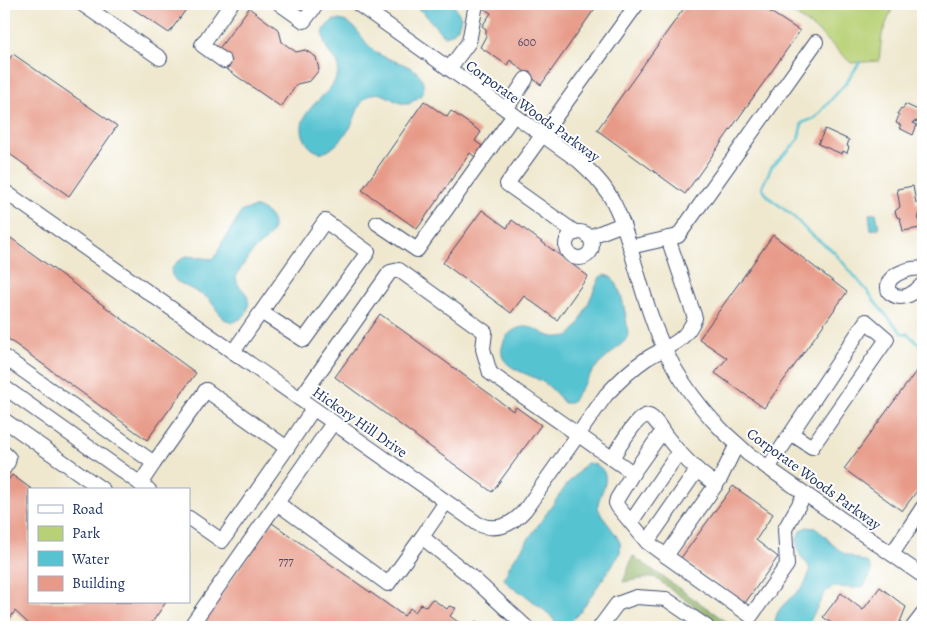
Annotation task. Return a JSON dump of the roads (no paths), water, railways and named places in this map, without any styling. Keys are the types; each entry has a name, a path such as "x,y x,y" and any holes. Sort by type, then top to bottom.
{"street":[{"path":"82,4 160,58"},
{"path":"224,61 202,45 231,4"},
{"path":"280,4 304,21 317,4"},
{"name":"Corporate Woods Parkway","path":"358,4 579,161 594,176 611,197 623,224 655,327 674,368 693,397 724,432 768,468 892,554 921,571"},
{"path":"449,69 469,42 476,4"},
{"path":"623,224 583,235 506,184 637,4"},
{"path":"630,247 678,236 816,42"},
{"path":"377,223 417,250 510,112 526,79"},
{"name":"Hickory Hill Drive","path":"4,190 333,423 484,527 500,528 518,518 606,395 647,359 680,340 691,327 695,318 668,238"},
{"path":"233,352 261,312 325,221 368,252 304,340 261,312"},
{"path":"923,270 914,269 899,273 890,281 888,287 889,292 900,298 907,297 923,284"},
{"path":"300,399 390,272 400,270 485,332 483,349 490,373 633,473"},
{"path":"768,468 866,320 887,339 812,447 792,434"},
{"path":"4,357 154,462"},
{"path":"4,387 145,487 154,462 206,390 287,448"},
{"path":"190,519 222,541 313,408"},
{"path":"612,458 632,428 646,415 650,415 679,452 716,485"},
{"path":"4,420 100,488"},
{"path":"190,627 333,423"},
{"path":"662,432 633,473 616,503 647,542 751,616 787,565 785,529 805,494"},
{"path":"666,556 720,479 737,444"},
{"path":"631,522 679,452"},
{"path":"4,453 9,458 4,468"},
{"path":"647,542 697,470"},
{"path":"277,503 388,584 446,502"},
{"path":"892,554 923,507"},
{"path":"422,537 476,580 526,627"},
{"path":"600,627 617,604 636,597 666,599 707,627"},
{"path":"913,627 923,614"}],"water":[{"path":"411,4 453,4 461,17 458,27 452,34 445,36 424,13"},
{"path":"335,20 353,26 368,45 380,55 414,70 420,76 423,84 423,94 409,104 398,102 377,93 368,96 361,103 350,128 342,139 326,152 320,152 315,150 306,141 302,128 303,121 310,109 330,88 337,76 338,64 325,45 323,36 326,27"},
{"path":"256,207 265,212 271,219 273,223 272,232 251,253 236,277 247,297 248,306 247,312 243,317 231,323 223,318 208,298 176,281 171,269 177,262 187,256 212,259 217,254 242,211"},
{"path":"876,213 879,228 871,230 869,214"},
{"path":"604,275 612,278 619,289 626,315 628,338 595,368 571,403 564,403 545,383 511,367 502,356 502,348 508,335 521,327 532,328 553,337 569,336 578,326 600,277"},
{"path":"587,463 598,466 605,475 606,479 598,506 601,514 618,538 620,554 580,612 567,625 556,623 550,615 524,594 511,587 504,579 510,565 568,483"},
{"path":"806,527 815,528 843,553 868,563 871,568 871,574 864,586 855,588 833,587 825,592 807,627 777,627 775,622 781,607 800,590 809,574 809,567 800,555 797,545 800,531"}],"waterway":[{"path":"860,62 846,83 815,118 802,123 798,140 772,166 762,187 768,197 792,215 808,232 834,252 902,333 908,334 923,348"}]}
